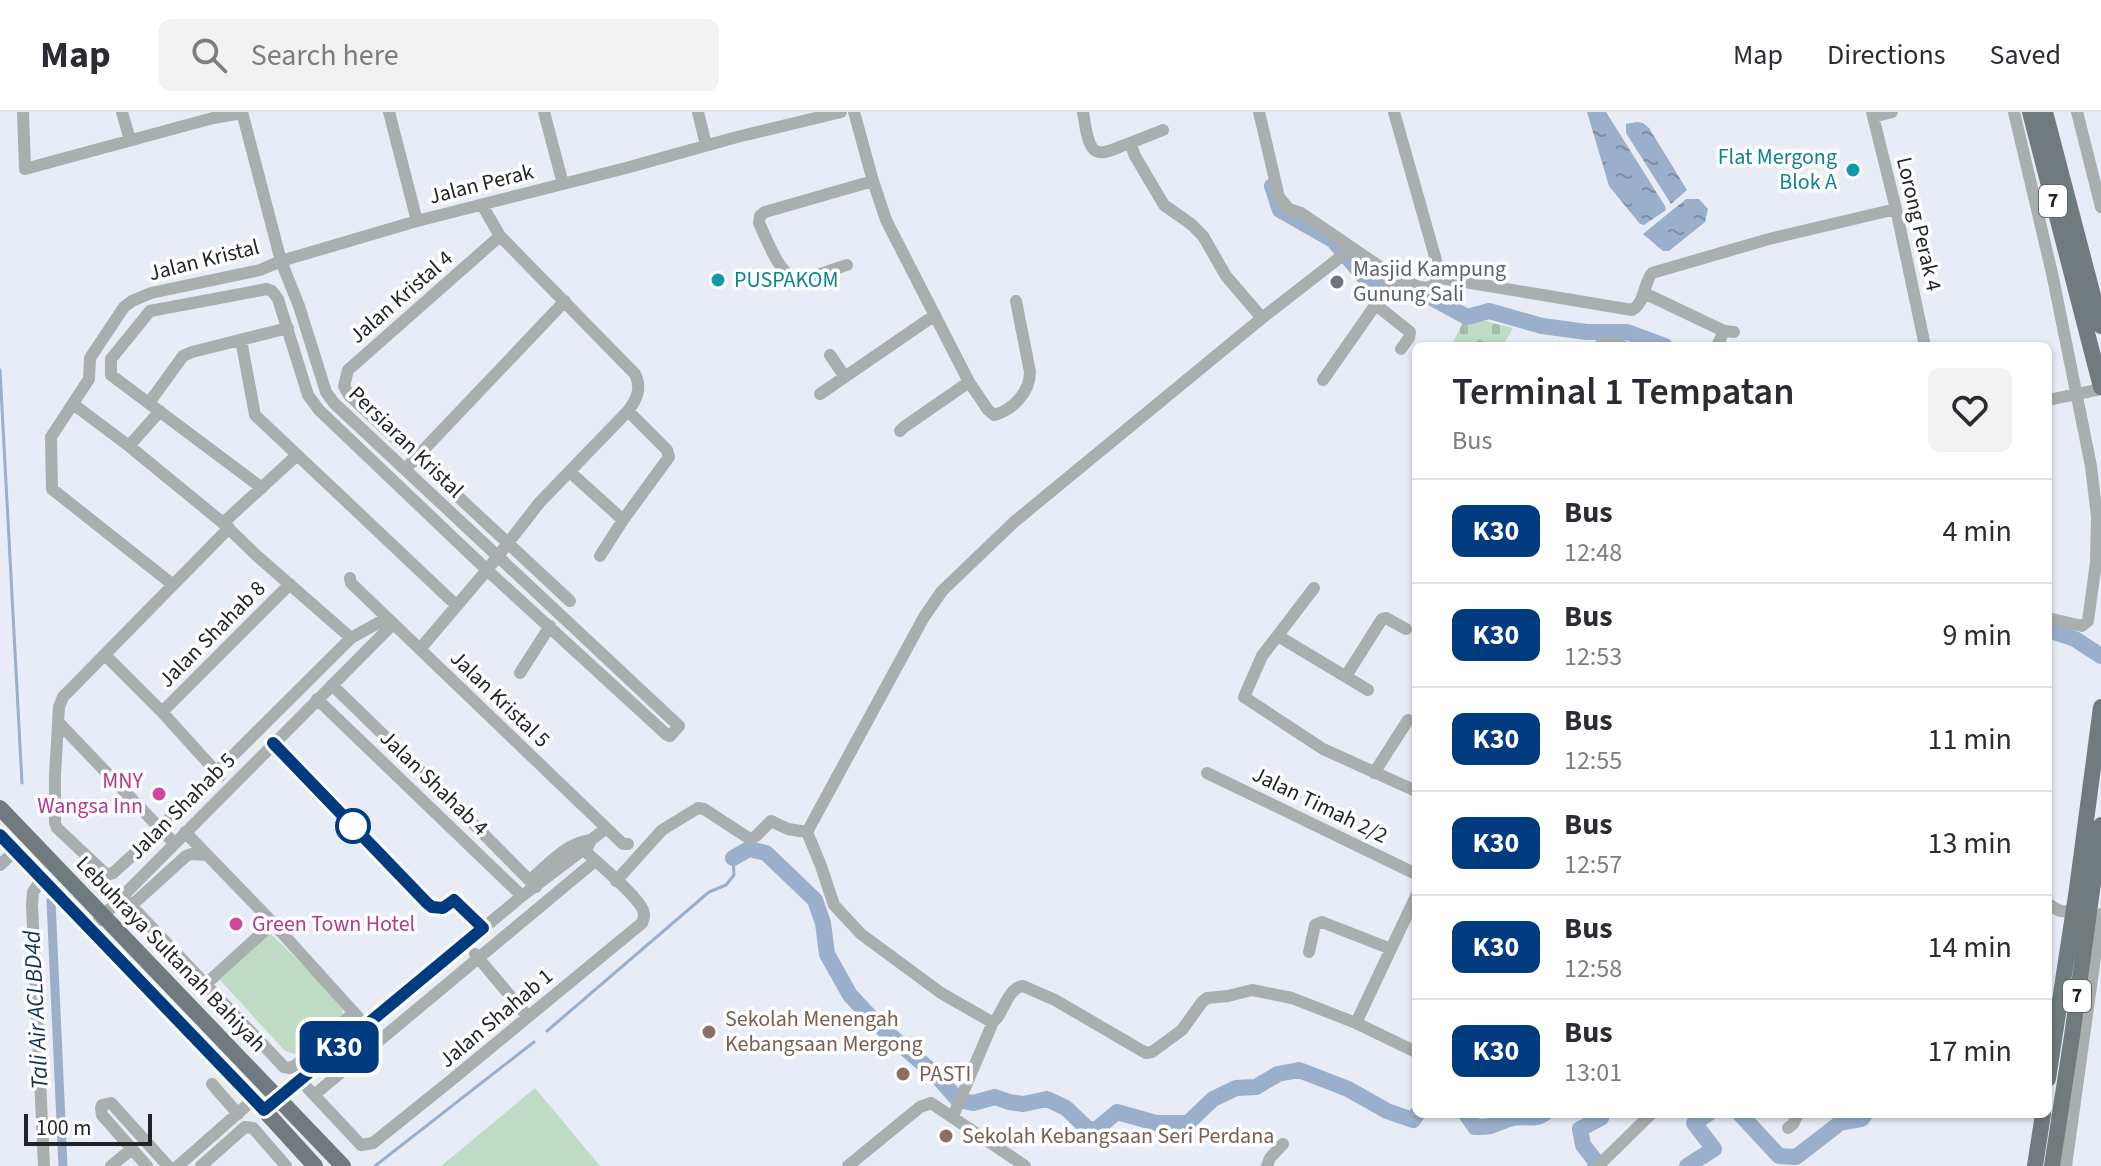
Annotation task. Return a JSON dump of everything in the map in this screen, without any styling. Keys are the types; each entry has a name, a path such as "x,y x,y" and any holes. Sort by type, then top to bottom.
{"main road":[{"name":"7","path":"2030,112 2044,200 2092,291 2101,326"},
{"name":"7","path":"2045,112 2080,249 2095,269 2092,291 2101,388"},
{"name":"7","path":"2052,1021 2054,995 2093,916 2101,707"},
{"name":"Lebuhraya Sultanah Bahiyah","path":"0,808 343,1166"},
{"name":"7","path":"2052,1166 2093,916 2101,825"},
{"name":"Lebuhraya Sultanah Bahiyah","path":"0,835 258,1105 310,1164"},
{"path":"2035,1166 2042,1118"}],"street":[{"path":"23,112 25,169 212,115 242,112 281,261"},
{"path":"122,112 130,140"},
{"path":"389,112 417,221"},
{"path":"544,112 563,184"},
{"path":"698,112 706,145"},
{"name":"Jalan Perak","path":"281,261 417,221 841,112"},
{"path":"854,112 886,220 969,382 994,415 1003,412 1029,386 1030,372 1016,301"},
{"path":"1083,112 1090,145 1099,153 1163,130"},
{"path":"1259,112 1279,197 1284,205 1301,213 1347,252 1391,282 1417,286 1436,282 1627,311 1637,308 1652,273 1661,269 1896,209"},
{"path":"1394,112 1436,282"},
{"path":"1873,114 1892,112"},
{"path":"2014,112 2044,200 2099,517 2088,621 2082,626 2052,619"},
{"path":"2077,112 2101,207"},
{"name":"Lorong Perak 4","path":"1873,114 1924,342"},
{"path":"1130,143 1164,205 1203,236 1226,276 1262,318"},
{"path":"847,265 799,279 789,276 782,269 759,218 765,212 873,181"},
{"path":"420,649 540,502 628,411 638,395 639,381 635,374 500,236 482,205"},
{"name":"Jalan Kristal 4","path":"415,458 349,395 344,386 348,370 500,236"},
{"path":"807,832 924,617 942,591 1014,522 1347,252"},
{"name":"Jalan Kristal","path":"172,584 52,489 51,437 90,376 90,358 124,307 151,293 260,270 281,261"},
{"name":"Persiaran Kristal","path":"281,261 299,306 326,392 334,403 678,724 678,728 670,736 667,735 550,626"},
{"path":"1323,380 1391,282"},
{"name":"Jalan Kristal","path":"154,407 111,375 110,367 111,359 150,311 267,289 278,299 309,398"},
{"path":"150,311 151,293"},
{"path":"1644,293 1729,331 1720,342"},
{"path":"405,470 565,301"},
{"path":"1376,305 1410,332 1401,349"},
{"path":"820,394 935,315"},
{"path":"129,446 183,356 288,328"},
{"path":"241,340 255,415 457,606"},
{"path":"830,355 845,377"},
{"path":"900,431 969,382"},
{"path":"2052,399 2101,388"},
{"path":"326,392 309,398 487,570 550,626 520,673"},
{"path":"73,404 226,526 351,638"},
{"path":"154,407 262,488"},
{"path":"600,556 669,457 628,411"},
{"path":"296,456 63,697 59,707 55,775 57,828 107,875 113,873 351,638 390,621"},
{"path":"415,458 570,601"},
{"path":"570,472 623,520"},
{"name":"Jalan Kristal 5","path":"350,578 351,583 605,829 623,844 628,844"},
{"name":"Jalan Shahab 8","path":"162,712 290,584"},
{"path":"1314,588 1262,656 1244,697 1323,749 1412,789"},
{"path":"1346,676 1382,619 1386,618 1406,629"},
{"name":"Jalan Shahab 5","path":"91,930 102,915 332,685 390,621"},
{"path":"1278,636 1368,690"},
{"path":"105,655 230,787"},
{"path":"332,685 533,883"},
{"name":"Jalan Shahab 4","path":"317,699 522,896"},
{"path":"1374,773 1408,720"},
{"path":"59,723 174,843"},
{"name":"Jalan Timah 2/2","path":"1207,773 1412,872"},
{"path":"616,881 662,830 698,808 750,839 771,821 788,829 807,832"},
{"path":"178,1166 238,1114 278,1098 522,896 533,883 605,829"},
{"path":"185,832 366,1025"},
{"path":"807,832 834,905 861,934 941,993 993,1022"},
{"name":"Jalan Shahab 1","path":"314,1095 361,1145 373,1143 642,923 642,908 595,861 587,844"},
{"path":"0,865 15,851"},
{"path":"131,906 186,856 207,855"},
{"path":"300,1080 314,1095 595,861"},
{"path":"42,879 33,892 32,905 44,1166"},
{"path":"122,896 284,1067 296,1065 354,1012"},
{"path":"1356,1023 1412,904"},
{"path":"2052,906 2060,911 2093,916 2066,1166"},
{"path":"1309,952 1315,925 1322,922 1391,949"},
{"path":"206,984 273,923"},
{"path":"466,943 528,1017"},
{"path":"955,1112 993,1022 1013,989 1019,986 1055,1000 1146,1053 1182,1030 1207,998 1252,990 1292,998 1356,1023 1412,1050"},
{"path":"212,1084 238,1114"},
{"path":"147,1166 102,1115 102,1105 111,1103 168,1166"},
{"path":"848,1166 925,1103 955,1112 1025,1166"},
{"path":"1601,1163 1647,1118"},
{"path":"1788,1128 1796,1118"},
{"path":"201,1166 248,1126 286,1166"},
{"path":"1267,1166 1283,1144"},
{"path":"111,1166 132,1149"}],"green space":[{"path":"1478,319 1513,328 1505,342 1453,342 1463,322 1471,323"},
{"path":"270,933 343,1004 342,1016 298,1055 285,1051 220,980"},
{"path":"535,1088 600,1166 441,1166"}],"water":[{"path":"1587,112 1606,112 1665,206 1666,210 1644,225 1609,186"},
{"path":"1637,122 1649,128 1687,190 1671,204 1626,133 1626,124"},
{"path":"1686,199 1699,199 1708,209 1705,222 1669,251 1663,251 1643,234"}],"waterway":[{"path":"1272,186 1280,210 1333,240 1365,278 1415,289 1467,317 1489,311 1542,326 1587,332 1627,332 1654,342"},
{"path":"0,370 22,783"},
{"path":"2052,631 2075,639 2101,656"},
{"path":"733,858 749,849 766,853 815,900 823,923 827,954 850,995 875,1022 937,1076 958,1100 973,1103 995,1097 1023,1104 1047,1099 1066,1108 1089,1130 1098,1128 1117,1112 1156,1123 1188,1123 1213,1099 1236,1088 1256,1087 1278,1074 1299,1070 1348,1089 1387,1111 1414,1118"},
{"path":"547,1031 709,892 726,885 734,875 733,858"},
{"name":"Tali Air ACLBD4d","path":"51,901 63,1166"},
{"path":"375,1166 534,1042"},
{"path":"1469,1118 1475,1127 1492,1126 1513,1118"},
{"path":"1596,1166 1583,1145 1580,1129 1601,1118"},
{"path":"1687,1166 1714,1149 1694,1123 1702,1118"},
{"path":"1744,1118 1779,1156 1796,1157 1840,1123 1863,1118"}],"bus line":[{"name":"K30","path":"0,835 264,1110 483,928 454,900 443,908 427,903 273,743"}],"place":[{"name":"Flat Mergong Blok A","path":"1853,170"},
{"name":"PUSPAKOM","path":"718,280"},
{"name":"Masjid Kampung Gunung Sali","path":"1337,282"},
{"name":"MNY Wangsa Inn","path":"159,794"},
{"name":"Green Town Hotel","path":"236,924"},
{"name":"Sekolah Menengah Kebangsaan Mergong","path":"709,1032"},
{"name":"PASTI","path":"903,1074"},
{"name":"Sekolah Kebangsaan Seri Perdana","path":"946,1136"}]}
